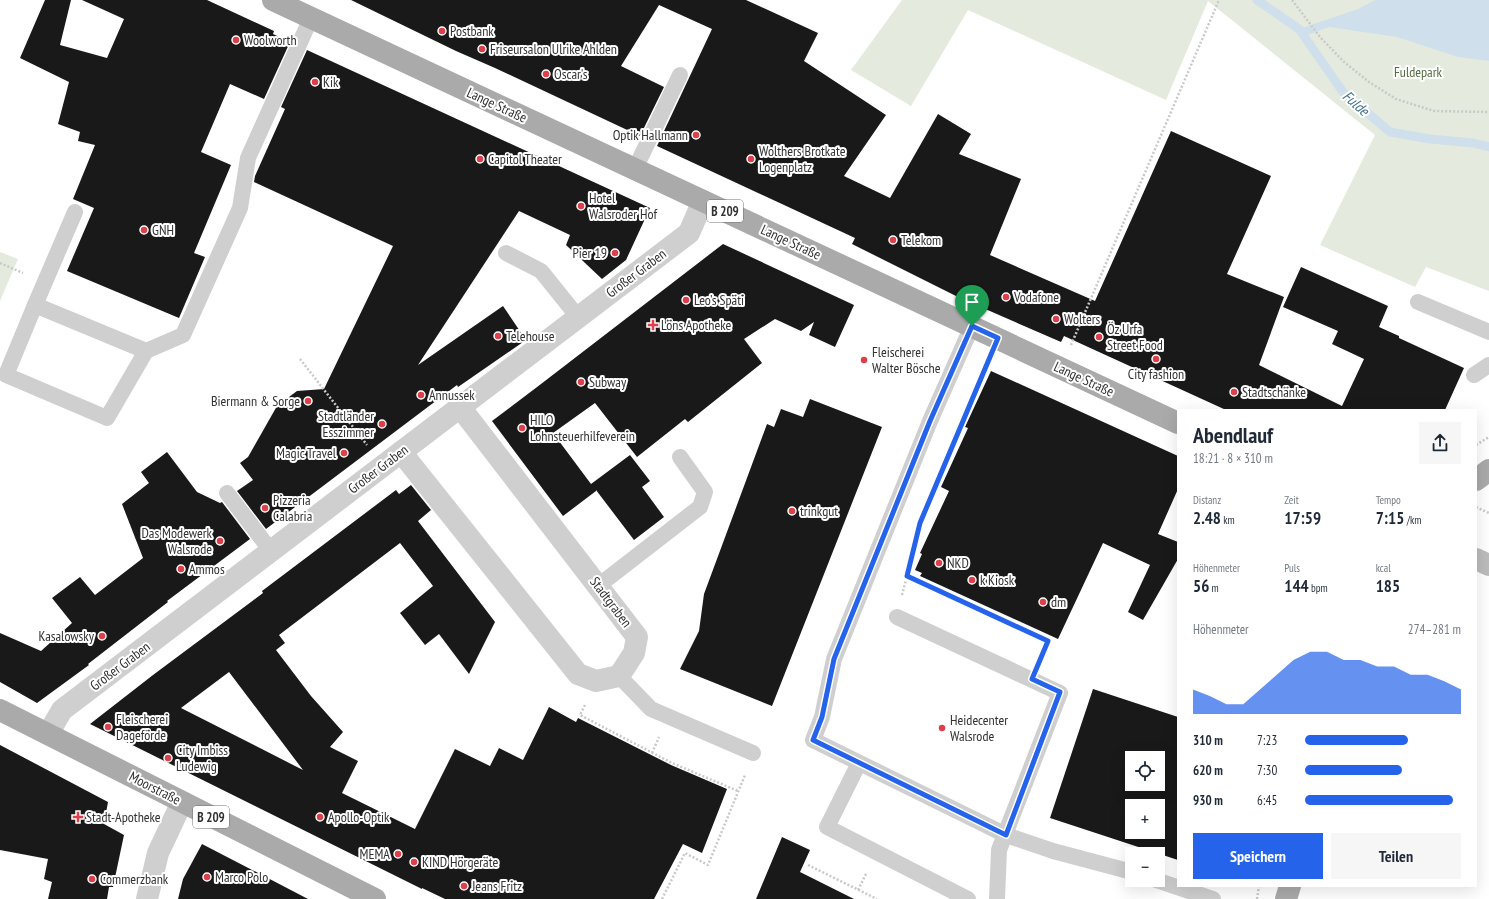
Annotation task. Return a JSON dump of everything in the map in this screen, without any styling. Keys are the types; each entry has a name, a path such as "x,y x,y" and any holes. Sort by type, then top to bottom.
{"main road":[{"name":"Lange Straße","path":"272,0 1177,423"},
{"path":"1477,479 1489,470"},
{"name":"Moorstraße","path":"0,710 374,899"},
{"path":"1286,899 1290,887"}],"street":[{"name":"Großer Graben","path":"48,734 62,710 689,233 703,201"},
{"name":"Stadtgraben","path":"460,407 637,637 634,653 619,676"},
{"path":"401,452 578,674 596,681 619,676"},
{"path":"1477,559 1489,565"},
{"path":"147,899 158,853 182,802"}],"lane":[{"path":"75,212 6,375 107,418 146,351 183,335 240,208 248,158 311,18"},
{"path":"635,170 680,75"},
{"path":"506,253 541,271 578,317"},
{"path":"1418,302 1489,332"},
{"path":"35,305 146,351"},
{"path":"972,326 930,421 834,659 822,717 813,740 1006,835 1053,851 1125,870"},
{"path":"1474,375 1489,365"},
{"path":"598,586 700,507 705,492 680,457"},
{"path":"227,493 271,551"},
{"path":"897,617 1060,692 999,850 997,899"},
{"path":"619,676 651,709 753,753"},
{"path":"859,763 827,827 968,899"},
{"path":"1165,883 1213,899"}],"path":[{"path":"1061,368 1220,0"},
{"path":"1292,0 1320,37 1344,62 1369,82 1396,99 1434,111 1489,112"},
{"path":"0,263 17,270"},
{"path":"998,338 920,523 907,576 1048,641 1032,679"},
{"path":"300,359 383,465"},
{"path":"1477,445 1489,437"},
{"path":"1477,507 1489,513"},
{"path":"596,681 580,715 642,750 738,791"},
{"path":"662,899 685,853 708,865 753,753"},
{"path":"808,865 877,899"},
{"path":"1257,899 1259,887"}],"green space":[{"name":"Fuldepark","path":"902,0 1489,0 1489,291 1426,267 1415,287 1320,245 1375,135 1208,1 1166,100 968,10 911,106 851,70"},
{"path":"0,252 18,259 0,301"}],"water":[{"path":"1375,0 1489,0 1489,61 1458,57 1397,37 1329,27 1305,36 1299,29 1358,9"}],"building":[{"path":"45,0 71,0 60,45 107,58 124,19 82,0 207,0 274,31 273,34 290,42 264,99 230,84 201,152 231,165 194,253 205,257 179,318 67,271 94,208 73,199 95,145 78,141 80,132 58,124 69,82 20,58"},
{"path":"351,0 746,0 818,33 804,61 886,115 844,176 890,198 938,114 971,134 959,154 1021,179 990,255 1095,301 1171,131 1271,176 1227,274 1284,297 1259,365 1342,406 1364,359 1332,344 1338,331 1283,307 1301,267 1388,306 1379,327 1399,336 1399,338 1464,368 1445,409 1224,409 1064,336 1061,342 960,298 852,244 855,238 657,146 712,29 659,5 621,66 664,87 640,136 456,51"},
{"path":"307,50 650,208 626,260 602,279 566,245 570,235 519,211 418,365 503,306 526,340 458,387 457,385 266,529 237,491 253,480 240,463 248,457 277,406 297,391 324,389 393,246 254,182 255,176 285,109 281,107"},
{"path":"723,244 854,305 835,347 809,335 814,322 801,331 775,319 744,339 762,363 688,422 685,419 637,457 595,403 553,433 591,484 630,455 650,481 642,487 664,517 634,540 596,490 563,516 492,421"},
{"path":"991,371 1177,456 1177,491 1158,534 1177,542 1177,561 1143,620 1128,612 1150,565 1103,543 1058,639 920,576 922,573 915,570 922,554 920,553 949,491 941,487 968,428 965,427"},
{"name":"trinkgut","path":"810,399 882,427 772,706 680,669 699,631 704,594 767,424 774,427 781,409 803,417"},
{"path":"167,452 197,492 220,503 222,502 250,539 167,601 168,602 88,664 89,665 37,703 0,682 0,633 41,651 72,623 52,598 80,577 95,595 143,558 122,504 149,483 141,472"},
{"path":"411,485 431,510 418,521 495,622 469,674 439,634 425,645 400,613 433,586 400,543 279,635 285,643 276,650 311,696 343,732 330,747 358,761 342,793 415,829 455,749 490,766 499,748 523,760 549,707 576,722 578,718 671,765 727,789 702,853 683,844 654,899 445,899 422,889 90,724 396,490 399,494","holes":["229,672 303,770 181,708"]},
{"path":"1093,689 1177,717 1177,860 1165,856 1165,847 1138,847 1050,818"},
{"path":"0,745 108,802 104,824 124,835 113,887 109,887 107,899 48,899 52,882 44,879 48,859 0,850"},
{"path":"782,837 810,850 800,872 854,899 756,899"},
{"path":"202,844 308,899 178,899 183,879"}],"waterway":[{"name":"Fulde","path":"1257,0 1299,29 1343,92 1390,132 1430,139 1473,143 1489,147"}],"place":[{"name":"Postbank","path":"442,31"},
{"name":"Woolworth","path":"236,40"},
{"name":"Friseursalon Ulrike Ahlden","path":"482,49"},
{"name":"Oscar's","path":"546,74"},
{"name":"Kik","path":"315,82"},
{"name":"Optik Hallmann","path":"696,135"},
{"name":"Capitol Theater","path":"480,159"},
{"name":"Wolthers Brotkate Logenplatz","path":"751,159"},
{"name":"Hotel Walsroder Hof","path":"581,206"},
{"name":"GNH","path":"144,230"},
{"name":"Telekom","path":"893,240"},
{"name":"Pier 19","path":"615,253"},
{"name":"Vodafone","path":"1006,297"},
{"name":"Leo’s Späti","path":"686,300"},
{"name":"Wolters","path":"1056,319"},
{"name":"Löns Apotheke","path":"653,325"},
{"name":"Telehouse","path":"498,336"},
{"name":"Öz Urfa Street Food","path":"1099,337"},
{"name":"City fashion","path":"1156,359"},
{"name":"Fleischerei Walter Bösche","path":"864,360"},
{"name":"Subway","path":"581,382"},
{"name":"Stadtschänke","path":"1234,392"},
{"name":"Annussek","path":"421,395"},
{"name":"Biermann & Sorge","path":"308,401"},
{"name":"Stadtländer Esszimmer","path":"382,424"},
{"name":"HILO Lohnsteuerhilfeverein","path":"522,428"},
{"name":"Magic Travel","path":"344,453"},
{"name":"Pizzeria Calabria","path":"265,508"},
{"name":"trinkgut","path":"792,511"},
{"name":"Das Modewerk Walsrode","path":"220,541"},
{"name":"NKD","path":"939,563"},
{"name":"Ammos","path":"181,569"},
{"name":"k Kiosk","path":"972,580"},
{"name":"dm","path":"1043,602"},
{"name":"Kasalowsky","path":"102,636"},
{"name":"Fleischerei Dageförde","path":"108,727"},
{"name":"Heidecenter Walsrode","path":"942,728"},
{"name":"City Imbiss Ludewig","path":"168,758"},
{"name":"Stadt-Apotheke","path":"78,817"},
{"name":"Apollo-Optik","path":"320,817"},
{"name":"MEMA","path":"398,854"},
{"name":"KIND Hörgeräte","path":"414,862"},
{"name":"Marco Polo","path":"207,877"},
{"name":"Commerzbank","path":"92,879"},
{"name":"Jeans Fritz","path":"464,886"}],"route":[{"path":"972,326 998,338 920,523 907,576 1048,641 1032,679 1060,692 1006,835 813,740 822,717 834,659 930,421 972,326"}]}
